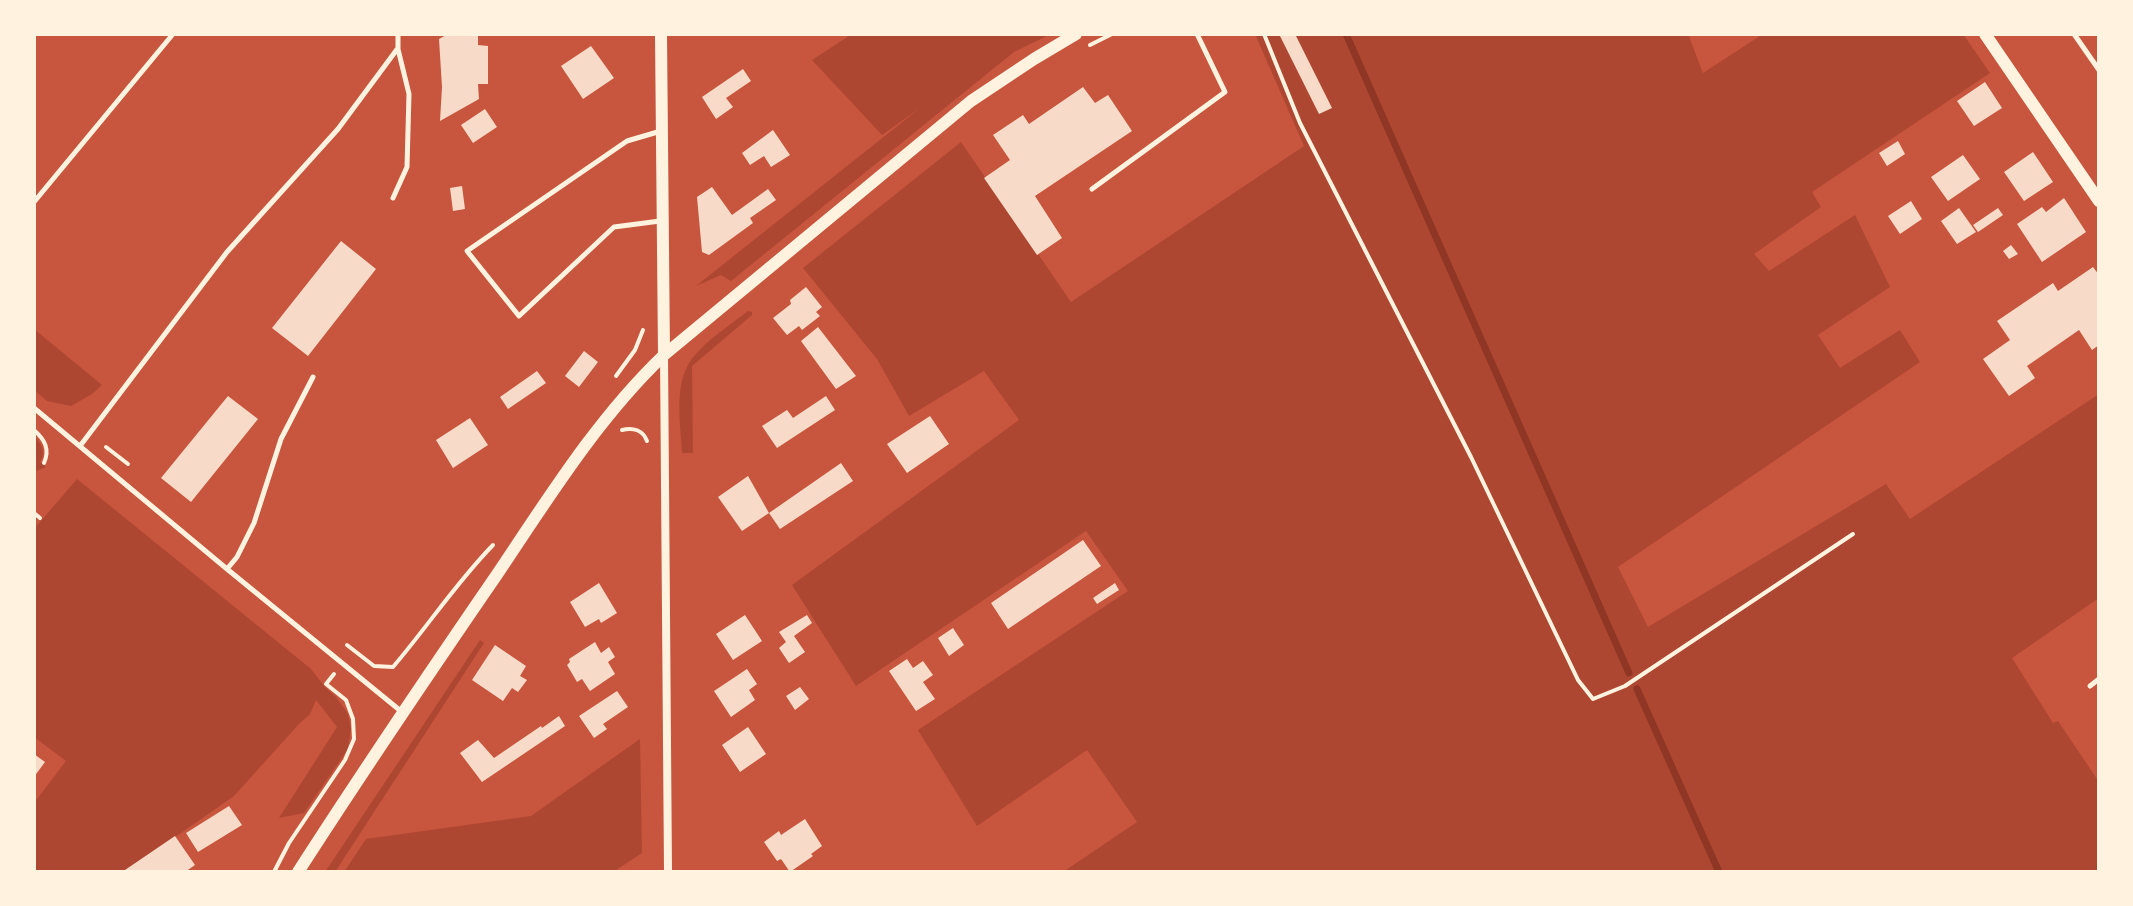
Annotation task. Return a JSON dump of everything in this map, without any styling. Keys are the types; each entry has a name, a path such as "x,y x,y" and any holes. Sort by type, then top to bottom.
{"street":[{"path":"661,34 668,872"},
{"path":"298,872 402,712 585,444 636,382 664,355 971,101 1076,34"},
{"path":"1985,34 2096,192"}],"lane":[{"path":"34,202 173,34"},
{"path":"393,198 407,167 409,109 398,34"},
{"path":"1092,189 1225,92 1197,34"},
{"path":"2074,34 2099,70"},
{"path":"80,446 227,252 338,129 398,48"},
{"path":"662,131 627,141 467,251 519,316 614,227 663,220"},
{"path":"227,569 237,557 254,523 281,439 313,377"},
{"path":"34,408 402,712"},
{"path":"2090,686 2099,679"}],"path":[{"path":"1084,49 1112,34"},
{"path":"1264,34 1300,123 1471,457 1578,680 1593,699 1625,686 1853,534"},
{"path":"618,431 631,428 640,431 650,447"},
{"path":"34,430 47,445 48,454 44,463"},
{"path":"80,446 108,448 132,467"},
{"path":"34,513 40,518"},
{"path":"341,641 374,666 393,667 465,574 496,542"},
{"path":"274,872 289,843 345,760 354,739 353,719 346,700 326,684"}],"shaded area":[{"path":"852,34 1051,34 1014,52 731,281 721,275 696,286 920,108 882,135 812,60"},
{"path":"1255,34 1688,34 1703,73 1763,34 1963,34 1990,73 1812,192 1821,207 1754,254 1769,271 1855,215 1890,287 1818,335 1840,368 1900,330 1920,362 1618,567 1648,627 1886,484 1910,519 2099,394 2099,598 2012,658 2053,723 2058,721 2099,782 2099,872 1063,872 1137,822 1087,750 977,826 918,730 1128,591 1086,531 856,686 792,585 1019,420 984,371 909,416 877,359 803,268 961,142 1071,302 1304,146"},
{"path":"748,311 752,315 692,366 693,453 682,453 680,397 688,365 707,343"},
{"path":"34,329 102,385 71,406 47,401 34,390"},
{"path":"34,439 43,456 40,462 46,467 34,472"},
{"path":"77,479 311,669 348,714 351,728 348,749 304,813 279,818 337,727 316,700 310,714 234,796 125,872 34,872 34,803 66,761 34,737 34,529"},
{"path":"480,640 484,643 335,872 325,872"},
{"path":"640,739 642,853 613,872 344,872 366,839 531,816"}],"building":[{"path":"448,34 478,34 478,45 488,46 488,84 478,84 479,99 440,121 442,87 439,39"},
{"path":"1279,34 1295,34 1332,108 1319,114"},
{"path":"591,46 614,78 583,99 561,66"},
{"path":"743,69 751,81 726,98 733,107 716,119 702,97"},
{"path":"1985,82 2002,108 1974,126 1957,101"},
{"path":"1083,87 1095,103 1108,95 1132,131 1035,196 1062,238 1037,255 984,178 1010,160 993,135 1023,115 1029,124"},
{"path":"485,109 497,127 473,143 461,125"},
{"path":"773,130 790,155 771,167 764,156 750,165 742,153"},
{"path":"1898,141 1905,154 1887,166 1879,153"},
{"path":"2033,152 2053,182 2024,201 2004,172"},
{"path":"1963,155 1980,179 1948,201 1931,177"},
{"path":"462,186 465,209 453,211 450,188"},
{"path":"712,187 732,215 768,189 776,200 750,218 753,223 709,255 702,252 697,197"},
{"path":"2064,198 2086,232 2042,262 2017,224 2042,207 2046,212"},
{"path":"1911,201 1922,219 1900,234 1888,216"},
{"path":"1959,208 1976,232 1957,244 1941,221"},
{"path":"1998,208 2003,215 1978,232 1973,225"},
{"path":"341,241 376,269 308,356 272,328"},
{"path":"2011,245 2018,254 2009,259 2003,251"},
{"path":"2093,267 2099,275 2099,345 2092,350 2079,330 2027,366 2035,378 2009,396 1983,359 2010,340 1997,321 2053,283 2058,291"},
{"path":"806,287 822,307 816,312 820,316 802,330 799,326 787,335 773,318"},
{"path":"818,327 856,376 836,389 801,341"},
{"path":"584,351 598,362 579,387 565,376"},
{"path":"537,371 546,383 508,409 500,397"},
{"path":"228,396 258,419 191,502 161,478"},
{"path":"826,396 835,410 777,448 762,426 787,410 793,418"},
{"path":"930,416 949,444 907,473 887,444"},
{"path":"470,418 488,445 453,468 436,440"},
{"path":"841,463 853,481 780,529 769,513"},
{"path":"748,476 769,513 742,531 718,497"},
{"path":"1083,540 1101,566 1008,629 991,603"},
{"path":"599,583 617,613 601,623 599,619 585,627 570,602"},
{"path":"1115,583 1119,590 1097,604 1093,598"},
{"path":"745,615 762,641 733,660 716,634"},
{"path":"807,615 812,623 794,636 805,652 789,663 779,648 786,642 779,632"},
{"path":"953,628 964,645 949,656 938,638"},
{"path":"595,642 601,653 609,647 615,657 608,662 615,674 590,691 582,679 577,682 567,665 569,659"},
{"path":"495,645 526,666 520,676 527,680 518,692 512,688 503,701 472,680"},
{"path":"907,659 913,668 923,661 933,675 923,682 935,699 916,711 889,671"},
{"path":"747,669 757,684 749,690 755,700 731,717 714,691"},
{"path":"800,687 809,699 795,710 786,696"},
{"path":"617,691 628,707 603,724 607,729 594,738 579,716"},
{"path":"559,716 565,726 482,782 460,753 478,740 494,758"},
{"path":"748,727 766,754 740,772 722,745"},
{"path":"34,754 45,762 34,777"},
{"path":"229,806 242,825 198,852 186,833"},
{"path":"805,819 822,846 790,872 781,859 777,861 764,842"},
{"path":"175,836 195,865 185,872 122,872"}],"waterway":[{"path":"1346,34 1629,673"},
{"path":"1637,689 1719,872"}]}
